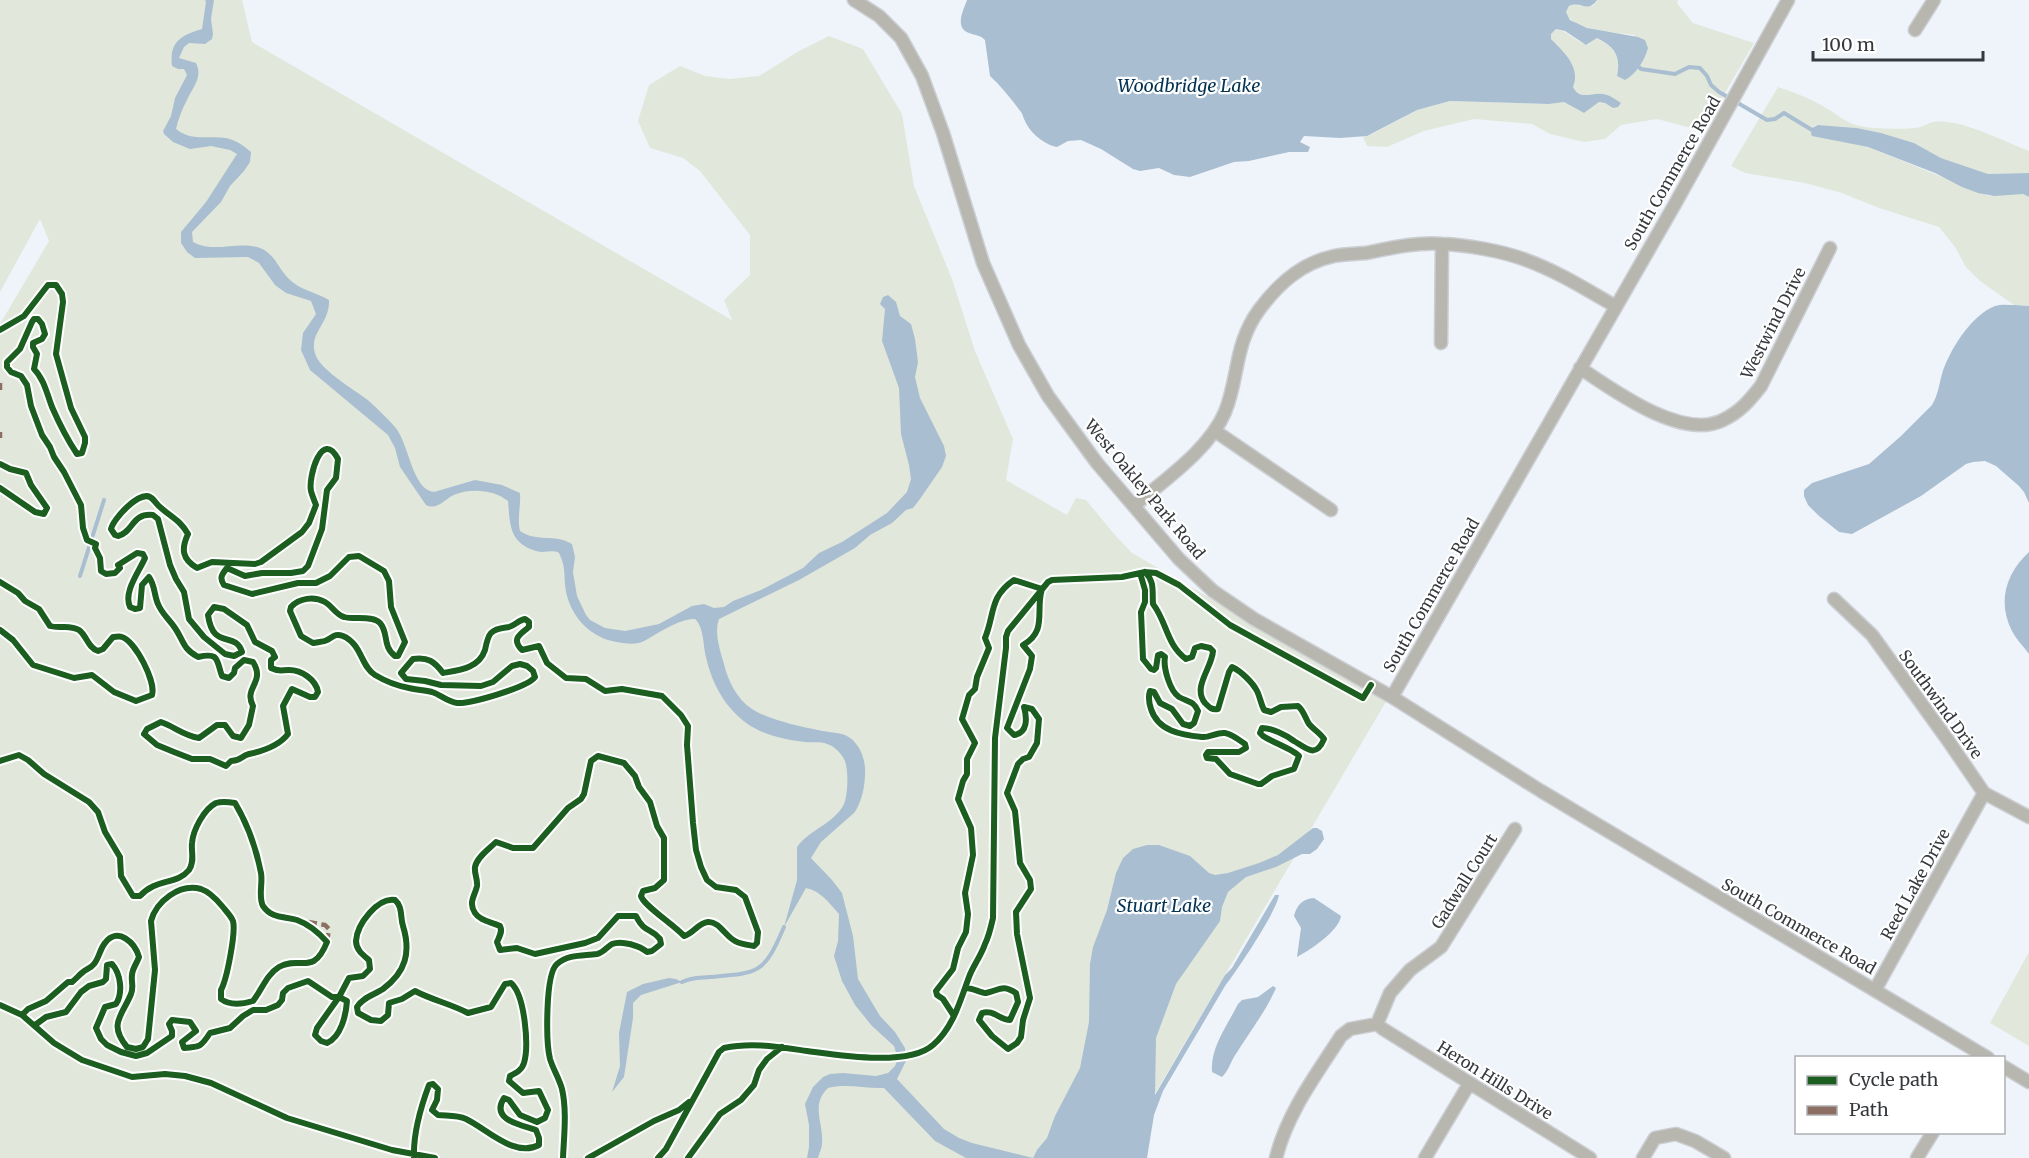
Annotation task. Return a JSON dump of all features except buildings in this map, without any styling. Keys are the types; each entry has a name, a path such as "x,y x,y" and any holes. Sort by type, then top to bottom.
{"street":[{"name":"West Oakley Park Road","path":"854,0 871,5 901,39 922,76 943,133 983,263 1019,345 1048,396 1097,463 1179,559 1213,591 1254,619 1392,697"},
{"name":"South Commerce Road","path":"1788,0 1392,697 1541,791 1982,1056"},
{"path":"1915,30 1934,0"},
{"path":"1134,506 1192,455 1215,431 1226,409 1246,331 1266,300 1288,276 1303,268 1332,257 1403,246 1442,244 1476,248 1526,260 1579,285 1615,306"},
{"path":"1441,343 1442,244"},
{"name":"Westwind Drive","path":"1580,368 1621,395 1670,419 1687,424 1703,425 1722,422 1745,406 1761,386 1830,248"},
{"path":"1215,431 1330,510"},
{"name":"Southwind Drive","path":"1834,599 1872,635 1984,793 2029,817"},
{"name":"Reed Lake Drive","path":"1875,990 1984,793"},
{"name":"Gadwall Court","path":"1380,1026 1390,993 1410,970 1441,948 1515,829"},
{"path":"1276,1158 1284,1128 1293,1111 1341,1036 1350,1029 1380,1026"},
{"name":"Heron Hills Drive","path":"1380,1026 1590,1158"},
{"path":"2005,1068 2029,1082"},
{"path":"1425,1158 1469,1084"},
{"path":"1643,1158 1655,1138 1677,1134 1695,1141 1724,1158"},
{"path":"1917,1158 1932,1134"}],"shaded area":[{"path":"0,0 242,0 252,42 732,320 724,300 750,275 750,235 700,171 683,158 650,148 638,121 649,85 680,66 705,76 730,79 759,76 799,51 829,36 863,49 902,114 914,186 952,279 975,351 1013,439 1006,480 1067,515 1076,498 1086,500 1132,553 1387,700 1117,1158 0,1158 0,324 49,241 40,219 0,292"},
{"path":"1597,0 1678,0 1677,3 1693,23 1754,43 1703,131 1657,119 1621,125 1605,139 1584,142 1550,134 1532,124 1474,119 1424,131 1387,147 1367,146 1363,137 1417,110 1450,101 1549,104 1564,102 1584,113 1599,102 1613,108 1620,103 1610,96 1582,95 1575,91 1572,87 1573,66 1551,39 1551,34 1556,29 1587,45 1597,38 1615,53 1618,63 1617,76 1635,35 1586,28 1571,19 1566,12 1569,6 1574,4 1593,6"},
{"path":"1778,87 1825,107 1856,125 1907,129 1933,122 1956,123 2029,151 2029,173 1988,174 1941,158 1914,143 1880,133 1857,128 1818,125 1814,126 1811,131 1820,137 1868,147 1989,196 2013,193 2029,197 2029,306 2014,305 1980,281 1966,267 1955,247 1939,227 1879,208 1842,193 1805,183 1745,173 1731,166"},
{"path":"2029,952 2029,1046 1990,1023"}],"water":[{"path":"205,0 214,0 211,19 212,39 205,44 189,43 184,47 179,58 196,63 198,73 176,129 194,137 230,139 251,152 250,162 244,171 230,186 221,202 192,232 193,242 209,247 243,245 260,248 273,257 292,282 329,300 326,316 314,341 319,362 369,401 395,427 416,475 427,489 434,492 475,480 502,485 520,493 520,531 533,537 559,539 572,544 577,596 590,620 605,628 625,631 659,624 692,606 704,604 714,608 724,607 803,568 819,553 842,542 887,513 907,492 911,479 901,434 899,388 882,341 885,309 880,304 883,297 888,295 896,302 900,316 911,324 918,362 915,377 920,398 944,446 946,456 942,467 913,508 906,510 892,523 870,535 855,548 799,580 719,619 718,642 731,683 738,695 752,709 784,722 845,735 861,751 865,778 863,793 855,812 821,842 811,858 842,893 853,936 858,979 880,1016 895,1032 905,1048 906,1061 897,1079 944,1129 959,1138 1033,1158 966,1158 935,1141 884,1088 842,1086 828,1088 823,1094 819,1108 822,1147 818,1158 807,1158 809,1125 805,1104 813,1087 823,1077 830,1074 876,1076 888,1073 898,1059 894,1046 872,1026 855,1005 842,981 834,956 838,941 839,914 820,895 806,888 784,927 797,880 797,847 835,816 844,804 847,769 844,759 830,745 775,736 756,729 739,718 727,704 716,685 708,664 702,631 695,619 676,624 641,643 633,644 603,638 586,627 570,603 559,553 539,552 527,547 516,538 509,517 508,501 503,497 490,492 469,491 456,494 438,505 426,505 400,467 395,448 388,435 310,370 301,350 303,333 316,314 311,301 286,293 275,285 259,263 248,257 195,258 187,252 181,243 181,232 206,202 237,154 211,146 190,149 173,142 163,131 171,116 175,98 187,75 184,69 172,66 173,51 178,40 202,29"},
{"name":"Woodbridge Lake","path":"967,0 1597,0 1590,6 1577,4 1569,6 1566,12 1570,20 1587,28 1638,37 1645,40 1648,48 1640,66 1625,80 1617,76 1618,63 1615,53 1603,41 1597,38 1586,45 1565,31 1556,29 1551,34 1551,39 1573,66 1575,80 1573,87 1576,91 1582,95 1608,95 1621,103 1618,107 1613,108 1599,102 1584,113 1564,102 1549,104 1450,101 1417,110 1367,136 1340,138 1304,136 1300,142 1310,147 1308,152 1289,152 1234,162 1190,177 1174,175 1159,168 1140,171 1133,169 1101,149 1081,140 1068,141 1057,147 1038,138 1030,130 1014,102 990,76 985,40 963,29 961,20"},
{"path":"1818,125 1857,128 1881,133 1914,143 1941,158 1988,174 2029,173 2029,197 2023,194 1994,196 1978,193 1935,173 1868,147 1812,136 1812,128"},
{"path":"1995,306 2029,306 2029,503 2019,486 1996,466 1985,461 1966,464 1921,496 1852,534 1839,532 1808,505 1804,490 1812,483 1869,464 1932,405 1950,355 1962,335 1978,317"},
{"path":"2029,552 2029,654 2007,620 2005,599 2006,588 2015,569"},
{"name":"Stuart Lake","path":"1313,828 1322,831 1324,839 1310,854 1302,854 1276,867 1246,877 1228,892 1220,921 1176,984 1156,1038 1155,1095 1225,975 1232,968 1275,895 1279,895 1264,927 1225,986 1163,1091 1154,1115 1147,1158 1033,1158 1047,1138 1055,1116 1080,1068 1089,1022 1090,964 1093,947 1107,910 1116,873 1123,858 1133,849 1147,845 1159,845 1190,856 1209,873 1215,875 1228,873 1278,855"},
{"path":"1314,898 1341,916 1330,934 1297,957 1301,928 1294,916 1301,903"},
{"path":"669,978 682,982 641,995 633,1003 633,1018 624,1077 612,1092 620,1066 619,1033 627,992 643,984"},
{"path":"1273,986 1276,988 1267,1006 1226,1072 1222,1077 1212,1072 1216,1046 1238,1004 1242,1000 1258,997"}],"waterway":[{"path":"1639,67 1675,74 1689,67 1700,68 1711,85 1719,92 1767,120 1775,119 1784,113 1812,130"},
{"path":"80,576 104,500"},
{"path":"682,982 689,979 750,972 758,968 771,954 784,927"}],"marked path":[{"path":"0,383 0,390"},
{"path":"0,432 0,438"},
{"path":"308,922 325,925 329,929 327,942"}],"cycle path":[{"path":"0,330 24,316 48,285 56,285 62,294 63,302 56,354 71,408 85,437 82,453 77,454 70,443 43,382 34,369 37,354 33,343 42,339 45,334 38,319 32,322 20,349 7,362 7,367 11,372 21,376 27,385 31,406 42,435 81,505 83,528 87,540 96,544 101,571 106,574 115,573 120,568 118,565 137,553 143,554 145,558 130,589 128,601 130,607 140,608 142,585 149,577 160,608 189,650 198,657 214,657 222,676 229,678 244,660 253,662 256,669 257,675 251,694 253,706 249,725 241,738 233,736 225,725 217,725 199,738 161,722 147,729 144,734 157,745 192,759 210,759 226,766 231,761 275,745 288,734 283,706 292,689 310,697 315,697 318,692 311,680 303,674 294,670 271,668 271,660 275,657 272,651 255,642 247,625 224,609 214,607 208,615 211,626 214,633 234,642 242,652 234,656 225,654 204,637 189,619 184,592 170,565 158,519 153,515 140,517 127,531 118,536 111,529 113,525 121,513 133,502 145,496 150,497 179,522 188,534 184,544 184,553 188,561 197,568 212,562 255,564 261,562 302,532 309,523 316,505 311,491 314,467 317,458 327,449 332,451 338,459 336,478 327,490 322,529 308,566 303,571 291,573 262,573 245,576 227,568 222,576 224,585 252,594 298,583 316,583 330,576 349,557 359,556 384,571 389,581 391,607 405,642 398,656 395,656 388,648 383,627 377,621 368,618 344,617 325,602 316,599 298,602 291,607 290,611 301,636 313,643 326,641 336,635 343,636 354,644 370,671 383,679 396,685 432,692 457,703 486,698 511,690 535,677 533,671 520,664 512,666 493,682 481,686 441,685 406,679 401,673 413,659 430,661 437,665 443,673 468,667 482,656 491,633 525,619 529,622 529,627 518,637 519,646 522,650 539,646 547,663 566,678 586,679 605,691 622,689 662,696 681,715 688,726 687,745 693,823 696,850 701,867 707,880 716,887 736,890 745,897 758,932 757,943 754,946 735,941 712,922 701,924 684,936 643,900 641,896 643,891 655,888 664,880 664,838 657,826 650,802 639,787 635,776 624,763 598,756 591,761 581,799 568,808 533,848 513,848 496,842 476,863 477,884 472,902 473,909 480,918 500,926 501,932 497,942 500,950 517,948 535,954 585,943 598,938 618,916 636,916 642,926 660,939 661,944 652,951 647,952 631,944 616,943 599,953 566,958 553,970 548,994 548,1039 550,1059 564,1097 563,1158"},
{"path":"0,464 26,473 31,485 47,508 44,514 35,512 0,488"},
{"path":"1140,573 1145,590 1145,602 1141,612 1143,659 1154,670 1158,655 1165,657 1166,673 1173,690 1179,697 1193,703 1198,711 1194,723 1190,726 1183,724 1172,709 1160,703 1154,692 1150,691 1150,707 1159,722 1171,731 1186,735 1205,737 1225,733 1235,737 1245,744 1246,748 1239,752 1208,752 1207,758 1216,759 1230,774 1258,784 1272,776 1294,769 1299,756 1263,736 1260,733 1262,728 1279,732 1307,749 1318,749 1324,739 1309,724 1298,706 1281,707 1271,712 1264,710 1253,684 1232,667 1218,709 1211,708 1205,703 1201,691 1202,684 1213,651 1201,646 1195,648 1192,657 1186,659 1179,653 1170,640 1153,604 1152,583 1145,572"},
{"path":"658,1158 666,1149 719,1052 724,1048 745,1045 766,1046 853,1057 890,1058 922,1052 933,1045 946,1031 989,935 993,918 995,738 1006,637 1008,631 1048,582 1122,577 1145,572 1156,573 1179,585 1230,625 1363,698 1371,685"},
{"path":"954,1016 936,991 953,969 958,948 966,932 968,914 965,893 973,855 971,828 958,799 967,774 967,759 975,743 962,719 969,695 975,689 977,677 989,648 985,638 996,599 1014,580 1042,589"},
{"path":"0,582 39,609 50,626 72,627 79,630 90,645 98,651 103,649 113,637 127,640 144,663 151,681 152,695 136,701 114,692 92,675 74,678 33,665 13,640 0,630"},
{"path":"966,988 986,993 1004,988 1016,993 1018,1002 1010,1020 986,1012 982,1013 979,1020 992,1036 1008,1049 1017,1043 1021,1037 1023,1020 1030,998 1017,934 1016,912 1031,889 1030,880 1020,863 1015,811 1007,793 1018,764 1029,757 1037,743 1039,719 1032,709 1024,707 1026,720 1022,731 1014,735 1007,728 1030,669 1032,656 1023,645 1036,633 1042,589"},
{"path":"0,761 19,755 44,774 89,802 98,812 105,832 120,857 121,876 133,896 140,896 153,886 184,875 191,867 193,838 203,815 216,803 235,803 248,828 257,854 263,906 274,915 305,924 327,942 317,959 306,963 287,964 275,970 267,978 253,1001 241,1004 228,1003 221,999 221,990 230,956 233,921 213,896 201,889 185,889 177,891 163,901 151,921 155,970 148,1039 143,1047 136,1049 127,1047 118,1032 119,1020 132,991 132,973 139,957 130,942 120,936 110,938 105,943 91,967 72,982 68,982 46,1001 28,1009 22,1015"},
{"path":"35,1025 46,1017 66,1012 81,992 106,979 107,965 112,964 119,978 120,995 116,1004 105,1007 96,1028 107,1045 121,1052 136,1056 147,1053 172,1036 169,1024 172,1020 190,1022 196,1031 182,1042 184,1048 197,1047 210,1033 230,1028 253,1010 266,1010 278,1005 288,988 308,981 332,997 339,997 347,1001 339,1031 327,1043 315,1035 317,1028 339,997 349,978 363,976 370,969 369,960 360,952 356,944 360,927 375,907 388,900 395,900 400,909 405,935 405,961 391,982 359,1004 358,1013 371,1020 381,1021 388,1015 389,1003 402,999 415,991 468,1013 491,1007 505,984 511,983 516,989 523,1009 526,1045 523,1065 510,1076 509,1081 523,1093 539,1091 548,1110 545,1118 537,1122 520,1115 509,1100 504,1098 501,1105 501,1112 504,1116 536,1130 539,1138 539,1145 520,1148 501,1141 466,1119 438,1115 432,1110 437,1100 438,1089 433,1084 429,1085 418,1121 414,1158"},
{"path":"0,1005 22,1015 54,1043 82,1060 132,1077 165,1074 185,1076 211,1083 287,1118 392,1150 435,1158"},
{"path":"688,1158 720,1114 741,1100 754,1085 759,1070 767,1059 782,1047"},
{"path":"588,1158 654,1121 679,1110 689,1102"}]}
